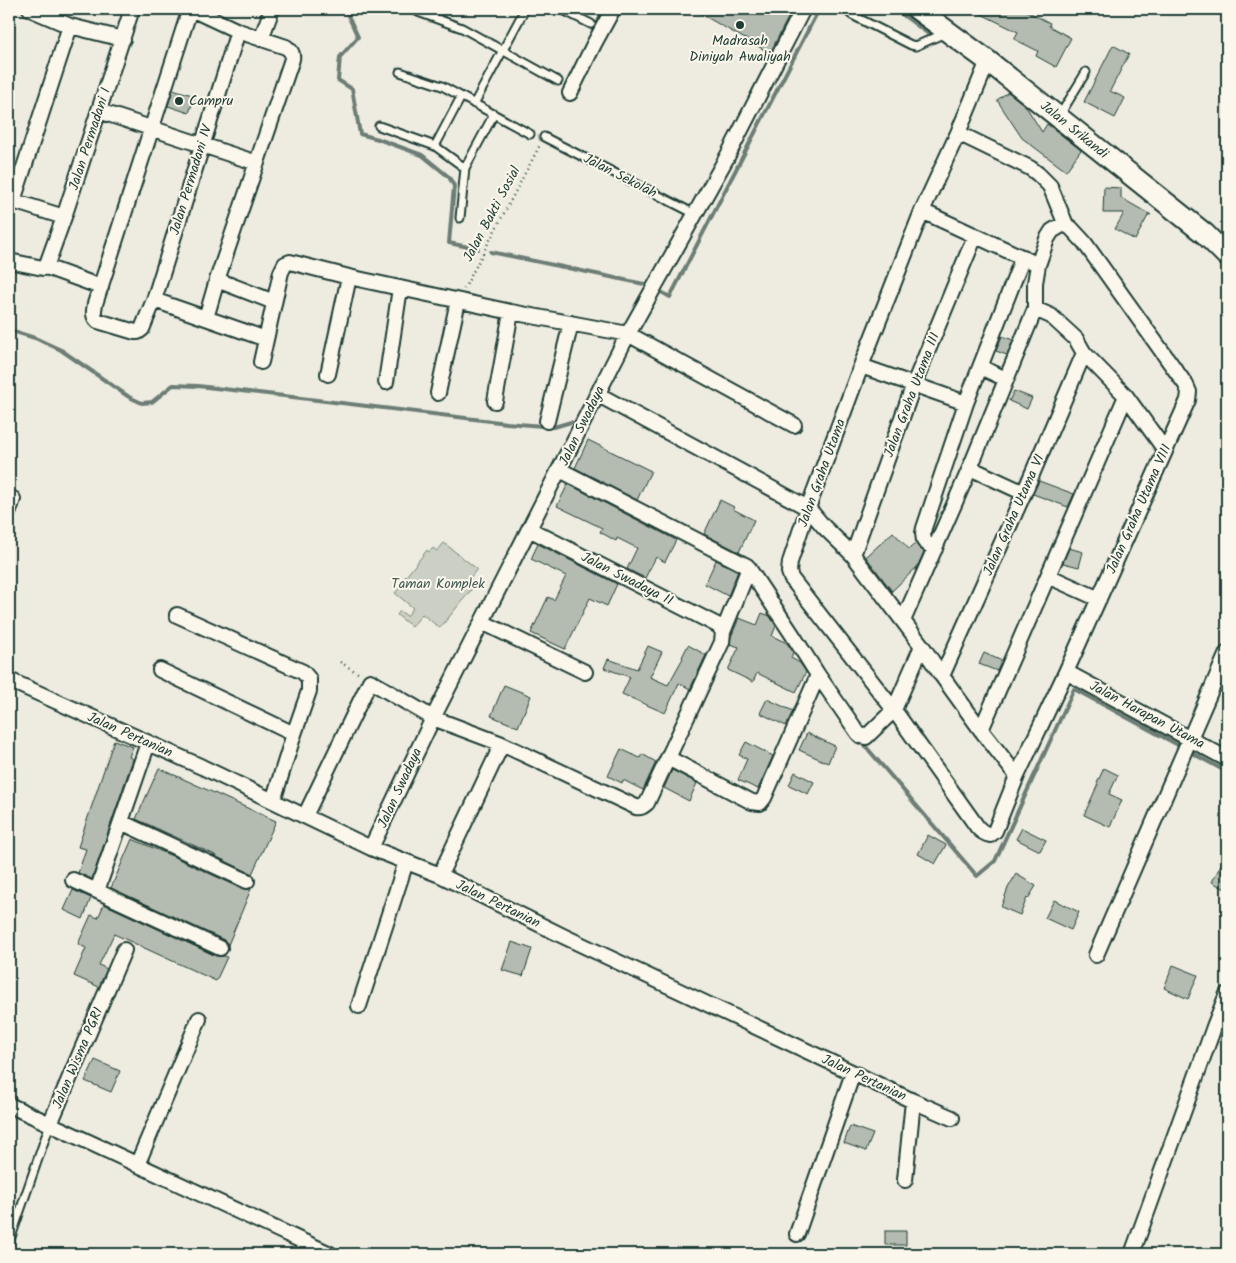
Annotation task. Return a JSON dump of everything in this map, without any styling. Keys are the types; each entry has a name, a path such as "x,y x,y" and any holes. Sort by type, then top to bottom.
{"main road":[{"name":"Jalan Srikandi","path":"917,9 988,62 1205,234 1227,256"}],"street":[{"path":"30,9 70,26 122,39"},
{"name":"Jalan Permadani I","path":"46,268 132,9"},
{"path":"9,261 46,268 101,287 191,9 238,31 286,47 293,54 206,318"},
{"path":"261,39 272,9"},
{"path":"570,93 613,9"},
{"name":"Jalan Swadaya","path":"371,848 433,718 597,394 628,334 727,156 803,9"},
{"path":"64,217 11,200 70,26"},
{"name":"Jalan Permadani IV","path":"101,287 93,312 95,319 135,332 142,329 154,300 238,31"},
{"name":"Jalan Graha Utama","path":"988,62 922,211 808,508 790,562 789,572 791,578 894,710 978,828 990,835 996,831"},
{"path":"99,112 257,163"},
{"path":"903,621 970,468 1035,309 1035,283 1038,265 1047,239 1052,231 1062,224 1066,224 1050,186 1038,174 1030,168 958,133"},
{"path":"922,211 1038,265"},
{"name":"Jalan Graha Utama VIII","path":"996,831 1017,776 1099,599 1188,400 1189,392 1186,385 1084,242 1066,224"},
{"name":"Jalan Graha Utama III","path":"852,555 914,384 975,236"},
{"path":"935,549 924,541 923,533 966,403 1022,257"},
{"path":"260,362 281,272 284,264 290,262 349,277 511,312 628,334 794,425"},
{"path":"328,374 349,277"},
{"path":"217,280 274,302"},
{"path":"386,382 400,288"},
{"path":"154,300 266,340"},
{"path":"438,393 458,300"},
{"path":"1035,309 1051,316 1076,339 1084,353 1126,396 1165,450"},
{"path":"495,401 511,312"},
{"path":"547,420 571,323"},
{"name":"Jalan Graha Utama VI","path":"942,676 1084,353"},
{"path":"862,366 966,403"},
{"path":"980,367 1006,378"},
{"path":"597,394 808,508 852,555 922,646 981,730 1017,776"},
{"path":"981,730 1126,396"},
{"path":"970,468 1024,493"},
{"path":"560,470 749,568 818,675 861,736 870,734 894,710 922,646"},
{"path":"936,494 956,501"},
{"name":"Jalan Swadaya II","path":"529,529 719,626 723,632"},
{"path":"305,816 370,682 433,718 502,744 640,808 643,807 722,642 723,632 749,568"},
{"path":"1048,576 1099,599"},
{"path":"177,615 303,672 308,679 309,691 273,801"},
{"path":"482,622 585,672"},
{"path":"1096,954 1227,653"},
{"path":"160,670 294,734"},
{"name":"Jalan Harapan Utama","path":"1066,672 1227,759"},
{"path":"668,758 752,802 760,803 764,798 818,675"},
{"name":"Jalan Pertanian","path":"9,680 148,742 371,848 440,875 563,936 913,1101 905,1180"},
{"path":"97,891 148,742"},
{"path":"440,875 502,744"},
{"path":"120,822 247,881"},
{"path":"358,1006 406,862"},
{"path":"73,880 220,948"},
{"name":"Jalan Wisma PGRI","path":"9,1105 50,1124 124,950"},
{"path":"1132,1254 1227,994"},
{"path":"137,1165 199,1019"},
{"path":"798,1234 853,1073"},
{"path":"913,1101 952,1118"},
{"path":"50,1124 330,1254"}],"lane":[{"path":"474,104 525,9"},
{"path":"561,9 591,24"},
{"path":"846,9 852,15 911,45 916,46 948,32"},
{"path":"418,12 462,28 558,81"},
{"path":"400,72 442,86 530,134"},
{"path":"1058,118 1086,72"},
{"path":"435,146 461,96"},
{"path":"460,218 465,168 494,114"},
{"path":"379,126 435,146 465,168"},
{"name":"Jalan Sekolah","path":"544,137 695,214"},
{"path":"9,1243 50,1124"}],"path":[{"name":"Jalan Bakti Sosial","path":"458,300 544,137"},
{"path":"340,662 370,682"}],"green space":[{"name":"Taman Komplek","path":"444,543 477,569 470,578 476,584 440,628 422,614 412,627 397,615 400,611 407,616 413,608 395,593 401,586 399,585 427,550 429,552 433,548 437,551"}],"building":[{"name":"Madrasah Diniyah Awaliyah","path":"692,9 789,9 792,10 770,53"},
{"path":"971,9 1022,9 1050,23 1049,26 1071,38 1056,67 1036,56 1038,51 1014,39 1018,32"},
{"path":"1113,45 1129,54 1110,91 1125,98 1115,118 1084,102"},
{"name":"Campru","path":"173,89 195,96 189,113 168,106"},
{"path":"1008,92 1025,105 1042,132 1047,124 1081,150 1066,171 1022,138 997,100"},
{"path":"1104,187 1121,188 1121,198 1151,215 1149,214 1135,240 1115,229 1124,213 1103,213"},
{"path":"1002,336 1013,340 1007,355 996,351"},
{"path":"1014,391 1032,398 1027,409 1009,401"},
{"path":"588,440 651,471 637,500 575,468"},
{"path":"1039,481 1074,494 1068,507 1033,494"},
{"path":"568,484 676,540 665,562 656,557 645,578 627,569 637,548 617,538 616,541 600,532 602,528 557,506"},
{"path":"720,500 754,520 739,552 704,534"},
{"path":"893,532 909,549 916,543 924,552 917,567 892,591 866,557"},
{"path":"538,544 617,584 607,606 590,598 565,649 531,633 548,597 554,600 566,576 531,559"},
{"path":"1069,548 1083,552 1079,567 1063,563"},
{"path":"716,560 738,571 728,596 705,584"},
{"path":"762,613 770,616 776,626 772,636 787,643 793,652 791,658 800,663 806,672 796,692 757,673 753,682 728,670 739,647 730,644 739,618 757,625"},
{"path":"688,645 706,655 690,689 679,683 665,713 622,694 630,677 604,668 608,659 637,669 648,646 662,652 650,677 668,685"},
{"path":"984,653 1002,661 997,671 979,664"},
{"path":"504,685 531,696 518,727 491,716"},
{"path":"767,699 793,711 786,726 760,713"},
{"path":"807,733 835,746 828,763 799,750"},
{"path":"114,740 133,747 129,757 133,759 92,879 78,873 86,849 78,847"},
{"path":"746,742 773,756 758,789 738,780 747,759 739,755"},
{"path":"621,749 640,758 642,754 656,762 643,790 623,780 622,783 608,776"},
{"path":"159,768 276,821 252,874 136,819"},
{"path":"1104,768 1118,775 1109,794 1122,800 1110,827 1084,815"},
{"path":"672,770 697,783 689,801 664,788"},
{"path":"795,772 814,782 808,794 789,785"},
{"path":"1022,828 1046,840 1040,851 1016,839"},
{"path":"928,835 946,845 935,864 918,854"},
{"path":"132,839 243,889 251,889 228,945 224,940 111,888"},
{"path":"1227,853 1227,890 1212,882"},
{"path":"1016,874 1036,886 1027,898 1020,915 1001,907"},
{"path":"73,890 91,898 83,919 64,910"},
{"path":"1054,900 1079,912 1071,930 1045,918"},
{"path":"104,904 216,956 227,957 216,981 114,934 99,965 107,969 99,987 74,976 86,948 78,944 91,915 98,918"},
{"path":"512,942 532,949 523,976 502,970"},
{"path":"1173,965 1198,975 1188,999 1164,988"},
{"path":"95,1060 120,1071 111,1092 85,1081"},
{"path":"850,1126 873,1134 866,1151 844,1143"},
{"path":"885,1231 906,1231 906,1245 885,1245"}],"waterway":[{"path":"345,9 358,37 340,57 338,80 352,89 360,134 422,155 449,177 454,186 449,243 478,249"},
{"path":"663,293 670,297 819,9"},
{"path":"895,9 927,33"},
{"path":"491,252 644,284"},
{"path":"9,330 35,338 61,350 129,397 142,403 152,402 173,385 198,386 507,423 554,427 571,422"},
{"path":"861,741 977,876 995,861 1074,689 1178,745"},
{"path":"1192,753 1227,772"}],"place":[{"name":"Madrasah Diniyah Awaliyah","path":"740,25"},
{"name":"Campru","path":"179,101"}]}
